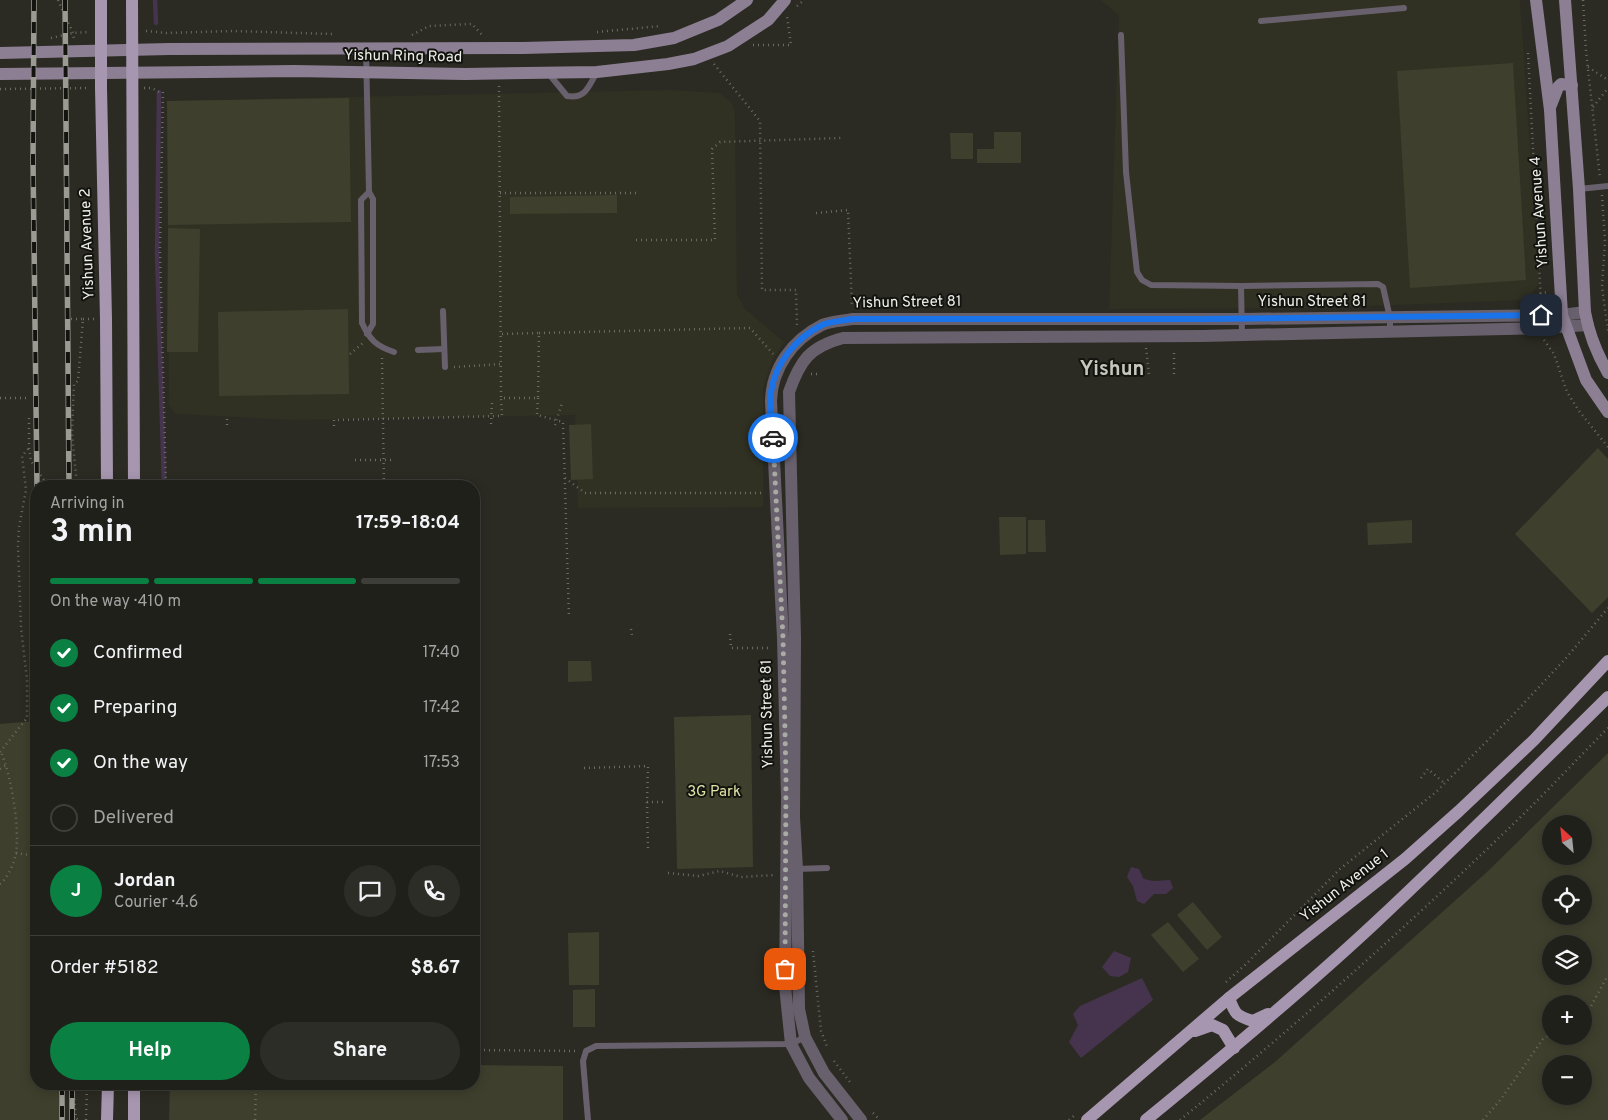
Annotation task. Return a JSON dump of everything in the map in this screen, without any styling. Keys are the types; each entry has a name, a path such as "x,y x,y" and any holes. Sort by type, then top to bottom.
{"main road":[{"name":"Yishun Avenue 2","path":"101,0 107,480"},
{"path":"132,0 134,480"},
{"name":"Yishun Ring Road","path":"0,54 133,49 366,49 634,45 674,38 718,20 747,0"},
{"name":"Yishun Ring Road","path":"0,74 366,72 549,74 596,72 668,64 694,59 728,46 768,20 785,0"},
{"name":"Yishun Avenue 4","path":"1536,0 1550,110 1564,321 1586,380 1608,412"},
{"path":"1565,0 1579,188 1586,319 1599,358 1608,373"},
{"path":"1550,110 1560,84 1572,85"},
{"name":"Yishun Avenue 1","path":"1082,1117 1405,859 1534,740 1608,661"},
{"path":"1146,1120 1234,1048 1374,924 1608,697"},
{"path":"1229,998 1235,1014 1253,1021 1277,1010"},
{"path":"1184,1036 1212,1024 1223,1030 1234,1048"},
{"path":"107,1120 108,1090"},
{"path":"134,1090 134,1120"}],"street":[{"name":"Yishun Street 81","path":"791,797 771,393 774,376 783,359 801,339 824,324 852,319 1390,318 1564,321"},
{"name":"Yishun Street 81","path":"842,1120 809,1078 791,1044 785,986 787,871 791,852 794,592 789,392 796,372 810,353 827,342 843,338 1087,336 1165,342 1242,335 1390,332 1586,319"},
{"name":"Yishun Street 81","path":"787,889 799,1009 805,1036 824,1074 861,1120"}],"lane":[{"path":"1261,21 1404,8"},
{"path":"1122,35 1126,172 1137,272 1142,280 1151,285 1378,284 1383,286 1390,318 1390,332"},
{"path":"366,49 369,192 372,199 373,324 369,336"},
{"path":"549,74 567,96 577,96 584,93 596,72"},
{"path":"1579,188 1605,186"},
{"path":"369,192 361,200 362,323 369,336 379,347 394,352"},
{"path":"1241,286 1242,335"},
{"path":"443,311 445,368"},
{"path":"1087,319 1087,336"},
{"path":"1162,319 1165,342"},
{"path":"418,350 444,349"},
{"path":"777,528 792,528"},
{"path":"780,593 794,592"},
{"path":"787,871 827,868"},
{"path":"588,1120 584,1060 586,1051 596,1046 791,1044 805,1036"}],"path":[{"path":"58,0 73,33"},
{"path":"1583,0 1592,109 1605,186 1605,241 1602,287 1608,331"},
{"path":"748,45 791,45 787,14"},
{"path":"409,36 428,26 472,24 484,37"},
{"path":"594,32 662,26"},
{"path":"153,31 166,33 237,31 336,34"},
{"path":"1528,50 1541,293"},
{"path":"713,63 760,121 762,290 796,290 796,326 804,322"},
{"path":"1588,67 1608,80"},
{"path":"334,426 334,420 502,416 498,86"},
{"path":"0,89 75,88"},
{"path":"152,88 159,92"},
{"path":"1592,109 1608,88"},
{"path":"163,92 160,250 166,480"},
{"path":"636,240 715,240 712,149 720,142 841,138"},
{"path":"500,194 636,192"},
{"path":"816,213 848,210 852,309 846,309"},
{"path":"71,319 83,319 78,381 74,384 72,432 76,480"},
{"path":"502,334 750,328 773,354 776,348"},
{"path":"539,333 537,415 562,422 569,618"},
{"path":"350,354 369,336"},
{"path":"1165,342 1174,347 1174,374"},
{"path":"1544,342 1554,354 1568,392 1579,411 1608,446"},
{"path":"1149,374 1146,347 1154,347"},
{"path":"382,348 384,480"},
{"path":"445,368 502,364"},
{"path":"808,374 820,374"},
{"path":"0,398 29,398"},
{"path":"501,398 538,398"},
{"path":"491,424 492,402"},
{"path":"555,426 562,403"},
{"path":"29,418 31,461 44,480"},
{"path":"227,419 227,425"},
{"path":"0,884 10,870 16,853 16,823 7,765 0,752 27,718 27,679 21,628 18,546 19,527 26,490 22,456 29,448"},
{"path":"355,460 395,460"},
{"path":"564,477 585,493 763,493 764,502"},
{"path":"1223,985 1340,869 1444,783 1567,658 1608,608"},
{"path":"631,629 632,636"},
{"path":"730,634 731,648 773,648"},
{"path":"1180,1120 1228,1081 1402,928 1508,830 1608,728"},
{"path":"0,769 7,765"},
{"path":"584,768 648,766 648,849"},
{"path":"1421,778 1428,769 1444,783"},
{"path":"647,802 667,802"},
{"path":"16,853 30,855"},
{"path":"668,873 698,876 720,871 741,877 787,871 787,889"},
{"path":"812,945 821,1031 834,1062 850,1083"},
{"path":"1592,1005 1608,975"},
{"path":"1483,1120 1501,1099 1542,1040"},
{"path":"480,1050 586,1051"},
{"path":"74,1090 76,1118 78,1120"},
{"path":"86,1120 87,1090"},
{"path":"255,1120 256,1090"},
{"path":"871,1111 880,1120"},
{"path":"1069,1120 1082,1117"}],"shaded area":[{"path":"1101,0 1520,0 1539,283 1528,300 1314,308 1109,309 1119,16"},
{"path":"671,90 719,93 730,101 734,107 737,295 745,309 784,342 772,361 763,388 763,507 578,508 575,415 293,420 176,414 169,405 167,101"},
{"path":"1131,867 1139,869 1146,880 1170,880 1173,888 1166,894 1154,894 1144,904 1137,901 1133,886 1127,877"},
{"path":"1114,951 1131,958 1128,972 1119,977 1110,976 1102,967"},
{"path":"1142,978 1153,1000 1081,1058 1069,1042 1078,1025 1073,1014 1080,1006"}],"green space":[{"path":"1513,63 1526,280 1410,288 1397,71"},
{"path":"349,98 351,222 168,225 167,101"},
{"path":"994,132 1021,132 1021,163 977,163 977,149 994,149"},
{"path":"950,133 973,133 973,159 951,159"},
{"path":"617,195 617,213 510,214 510,197"},
{"path":"168,228 200,229 198,352 167,352"},
{"path":"348,309 349,394 219,396 218,312"},
{"path":"591,424 593,479 571,480 569,425"},
{"path":"1598,448 1608,459 1608,597 1592,613 1515,534"},
{"path":"999,517 1026,517 1026,554 1000,555"},
{"path":"1028,520 1045,520 1046,552 1028,552"},
{"path":"1412,520 1412,543 1368,545 1367,523"},
{"path":"568,661 591,661 592,681 568,682"},
{"name":"3G Park","path":"751,715 753,867 677,869 674,717"},
{"path":"30,722 30,1090 61,1090 61,1120 0,1120 0,724"},
{"path":"1608,753 1608,1120 1200,1120 1275,1062 1487,872 1542,818 1542,865 1592,865 1592,815 1545,815"},
{"path":"1193,902 1222,937 1207,950 1177,915"},
{"path":"1168,922 1199,959 1183,972 1151,935"},
{"path":"599,932 599,985 569,985 568,933"},
{"path":"595,989 595,1027 573,1027 573,990"},
{"path":"480,1065 563,1066 563,1120 169,1120 170,1090 480,1090"}],"waterway":[{"path":"155,0 156,23"},
{"path":"159,92 157,255 164,480"}],"railway":[{"path":"34,0 33,160 37,480"},
{"path":"65,0 69,480"},
{"path":"62,1090 62,1120"},
{"path":"72,1090 72,1120"}],"way so far":[{"path":"773,438 783,638 787,797 785,826 785,969"}],"district":[{"name":"Yishun","path":"1112,370"}],"route":[{"path":"773,438 771,393 774,376 783,359 801,339 824,324 852,319 1390,318 1541,315"}]}
